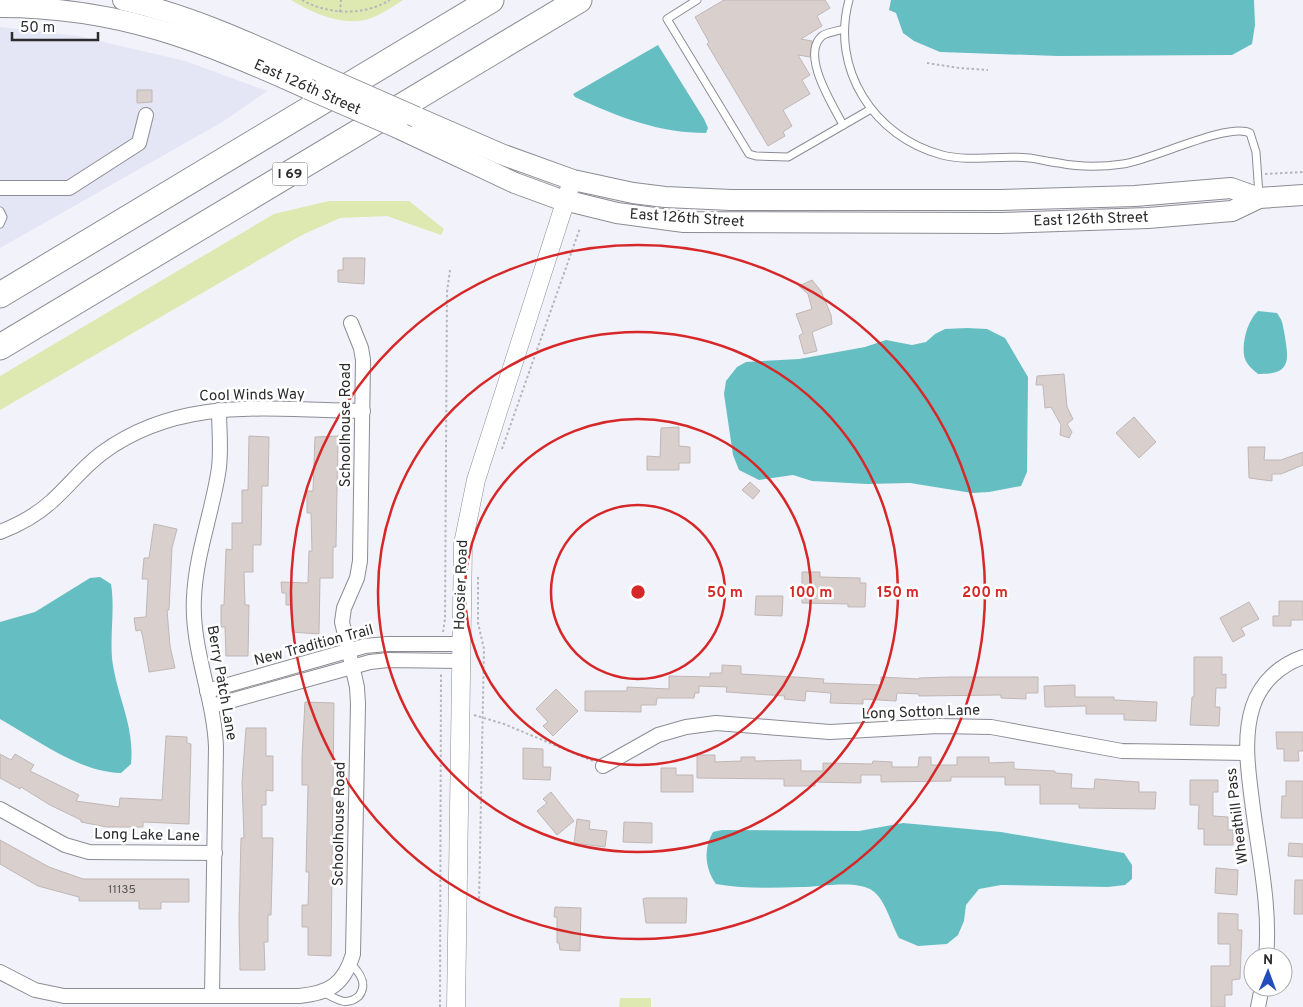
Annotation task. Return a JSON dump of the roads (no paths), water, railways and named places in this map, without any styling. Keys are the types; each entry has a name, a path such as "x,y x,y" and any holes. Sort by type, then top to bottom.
{"highway":[{"path":"0,295 492,0"},
{"name":"I 69","path":"0,347 579,0"}],"main road":[{"name":"East 126th Street","path":"123,0 154,7 219,30 502,154 573,180 633,193 698,200 1000,200 1135,196 1231,188 1259,198"},
{"name":"East 126th Street","path":"0,7 86,13 143,24 203,43 398,128 515,183 566,202 630,216 684,222 990,223 1148,218 1232,211 1259,198 1303,195"}],"street":[{"path":"0,188 69,188 139,143 146,115"},
{"name":"Hoosier Road","path":"456,1007 461,560 470,499 573,180"},
{"name":"Schoolhouse Road","path":"0,972 28,987 56,995 299,996 323,992 342,979 353,954 358,704 353,666 343,630 343,615 357,578 360,561 363,411 363,360 361,348 351,323"},
{"name":"Cool Winds Way","path":"0,532 51,503 90,464 128,436 168,419 219,410 363,411"},
{"name":"Berry Patch Lane","path":"212,995 216,747 212,706 195,637 194,598 197,562 218,473 219,410"},
{"name":"New Tradition Trail","path":"207,691 348,651 387,644 460,652"},
{"name":"New Tradition Trail","path":"212,706 353,666 460,652"},
{"name":"Wheathill Pass","path":"1266,947 1265,906 1248,752 1249,724 1254,706 1271,676 1288,663 1303,656"},
{"name":"Long Sotton Lane","path":"603,766 658,735 716,723 830,732 938,726 991,727 1122,751 1248,752"},
{"name":"Long Lake Lane","path":"0,809 65,845 89,852 215,853"}],"lane":[{"path":"697,0 667,19 749,154 788,157 871,109"},
{"path":"849,0 844,29 853,77 860,95 871,109 904,139 923,149 943,156 966,158 1020,157 1076,166 1123,164 1150,158 1224,132 1244,130 1250,133 1253,139 1259,174 1259,198"},
{"path":"843,125 815,63 815,47 823,36 844,29"},
{"path":"0,211 3,217 0,224"},
{"path":"323,992 337,1000 347,1002 359,996 363,988 361,976 350,964"}],"water":[{"path":"891,0 1254,0 1255,25 1252,44 1232,55 1058,56 940,52 914,41 903,33 896,13 889,10"},
{"path":"658,45 704,119 708,128 706,133 655,127 623,117 575,97 573,94"},
{"path":"1258,311 1277,313 1284,331 1287,349 1286,363 1283,368 1270,374 1258,374 1247,363 1244,355 1246,331"},
{"path":"945,329 987,329 1005,338 1028,377 1027,472 1021,486 972,493 910,483 867,484 812,481 793,475 759,480 739,470 733,455 724,394 726,381 737,367 746,362 799,359 865,347 886,340 912,345 926,342 935,334"},
{"path":"100,577 111,584 113,602 112,658 130,736 131,764 121,773 89,767 73,761 0,719 0,622 35,612 90,578"},
{"path":"903,823 1001,832 1124,853 1132,865 1132,879 1125,885 1108,887 1001,885 979,889 966,905 964,921 958,935 947,944 918,946 899,938 878,895 866,887 848,884 769,888 727,886 716,884 709,872 707,852 713,832 722,830 859,831"}]}
